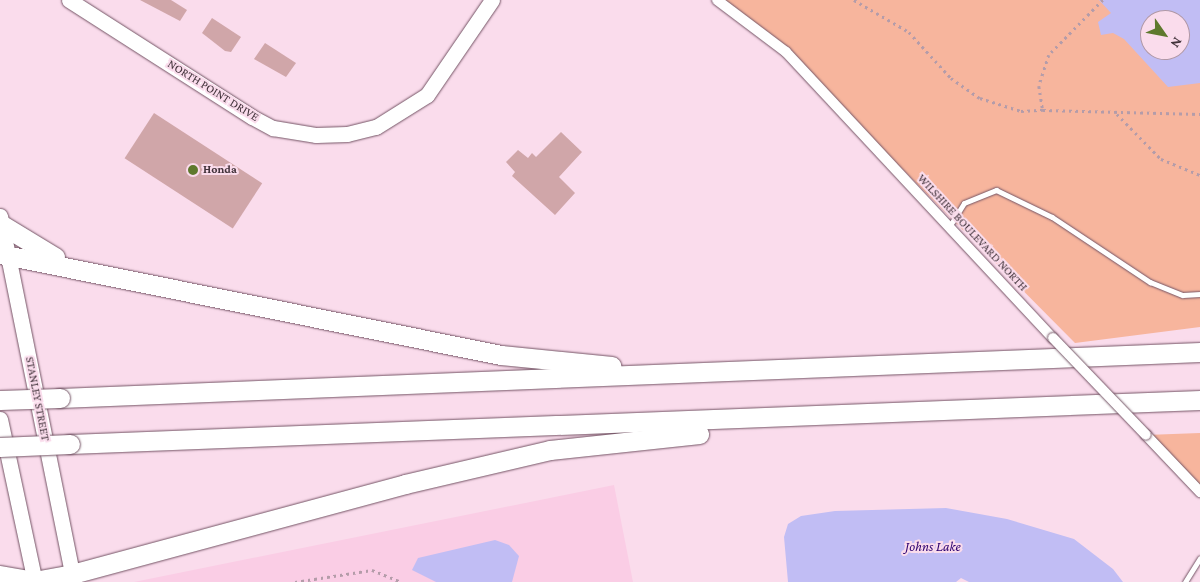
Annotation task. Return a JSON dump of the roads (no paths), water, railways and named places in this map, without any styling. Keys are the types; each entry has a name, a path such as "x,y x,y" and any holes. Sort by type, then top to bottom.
{"highway":[{"path":"1,221 76,268"},
{"path":"4,254 419,340 535,360 617,366 638,376"},
{"path":"0,400 638,376 1200,352"},
{"path":"0,447 855,416 1200,400"},
{"path":"0,575 34,581 73,578 405,484 550,450 636,438 833,427 855,416"}],"street":[{"name":"NORTH POINT DRIVE","path":"69,0 252,117 273,128 316,135 347,134 376,127 408,110 427,95 444,74 492,0"},
{"name":"WILSHIRE BOULEVARD NORTH","path":"717,0 775,41 1200,492"},
{"name":"STANLEY STREET","path":"1,221 4,254 73,578"},
{"path":"0,419 34,581"}],"lane":[{"path":"949,227 964,203 996,190 1052,217 1150,282 1183,294 1200,294"},
{"path":"1185,582 1200,558"}],"water":[{"path":"1099,0 1200,0 1200,83 1168,87 1143,60 1190,60 1190,10 1140,10 1140,56 1124,39 1113,33 1101,35 1098,22 1111,13"},
{"name":"Johns Lake","path":"946,508 1007,519 1074,539 1113,569 1123,582 969,582 961,578 956,582 788,582 784,537 788,524 801,516 835,511"},
{"path":"495,540 509,545 519,556 512,582 436,582 412,570 418,558"}],"place":[{"name":"Honda","path":"193,170"}]}
